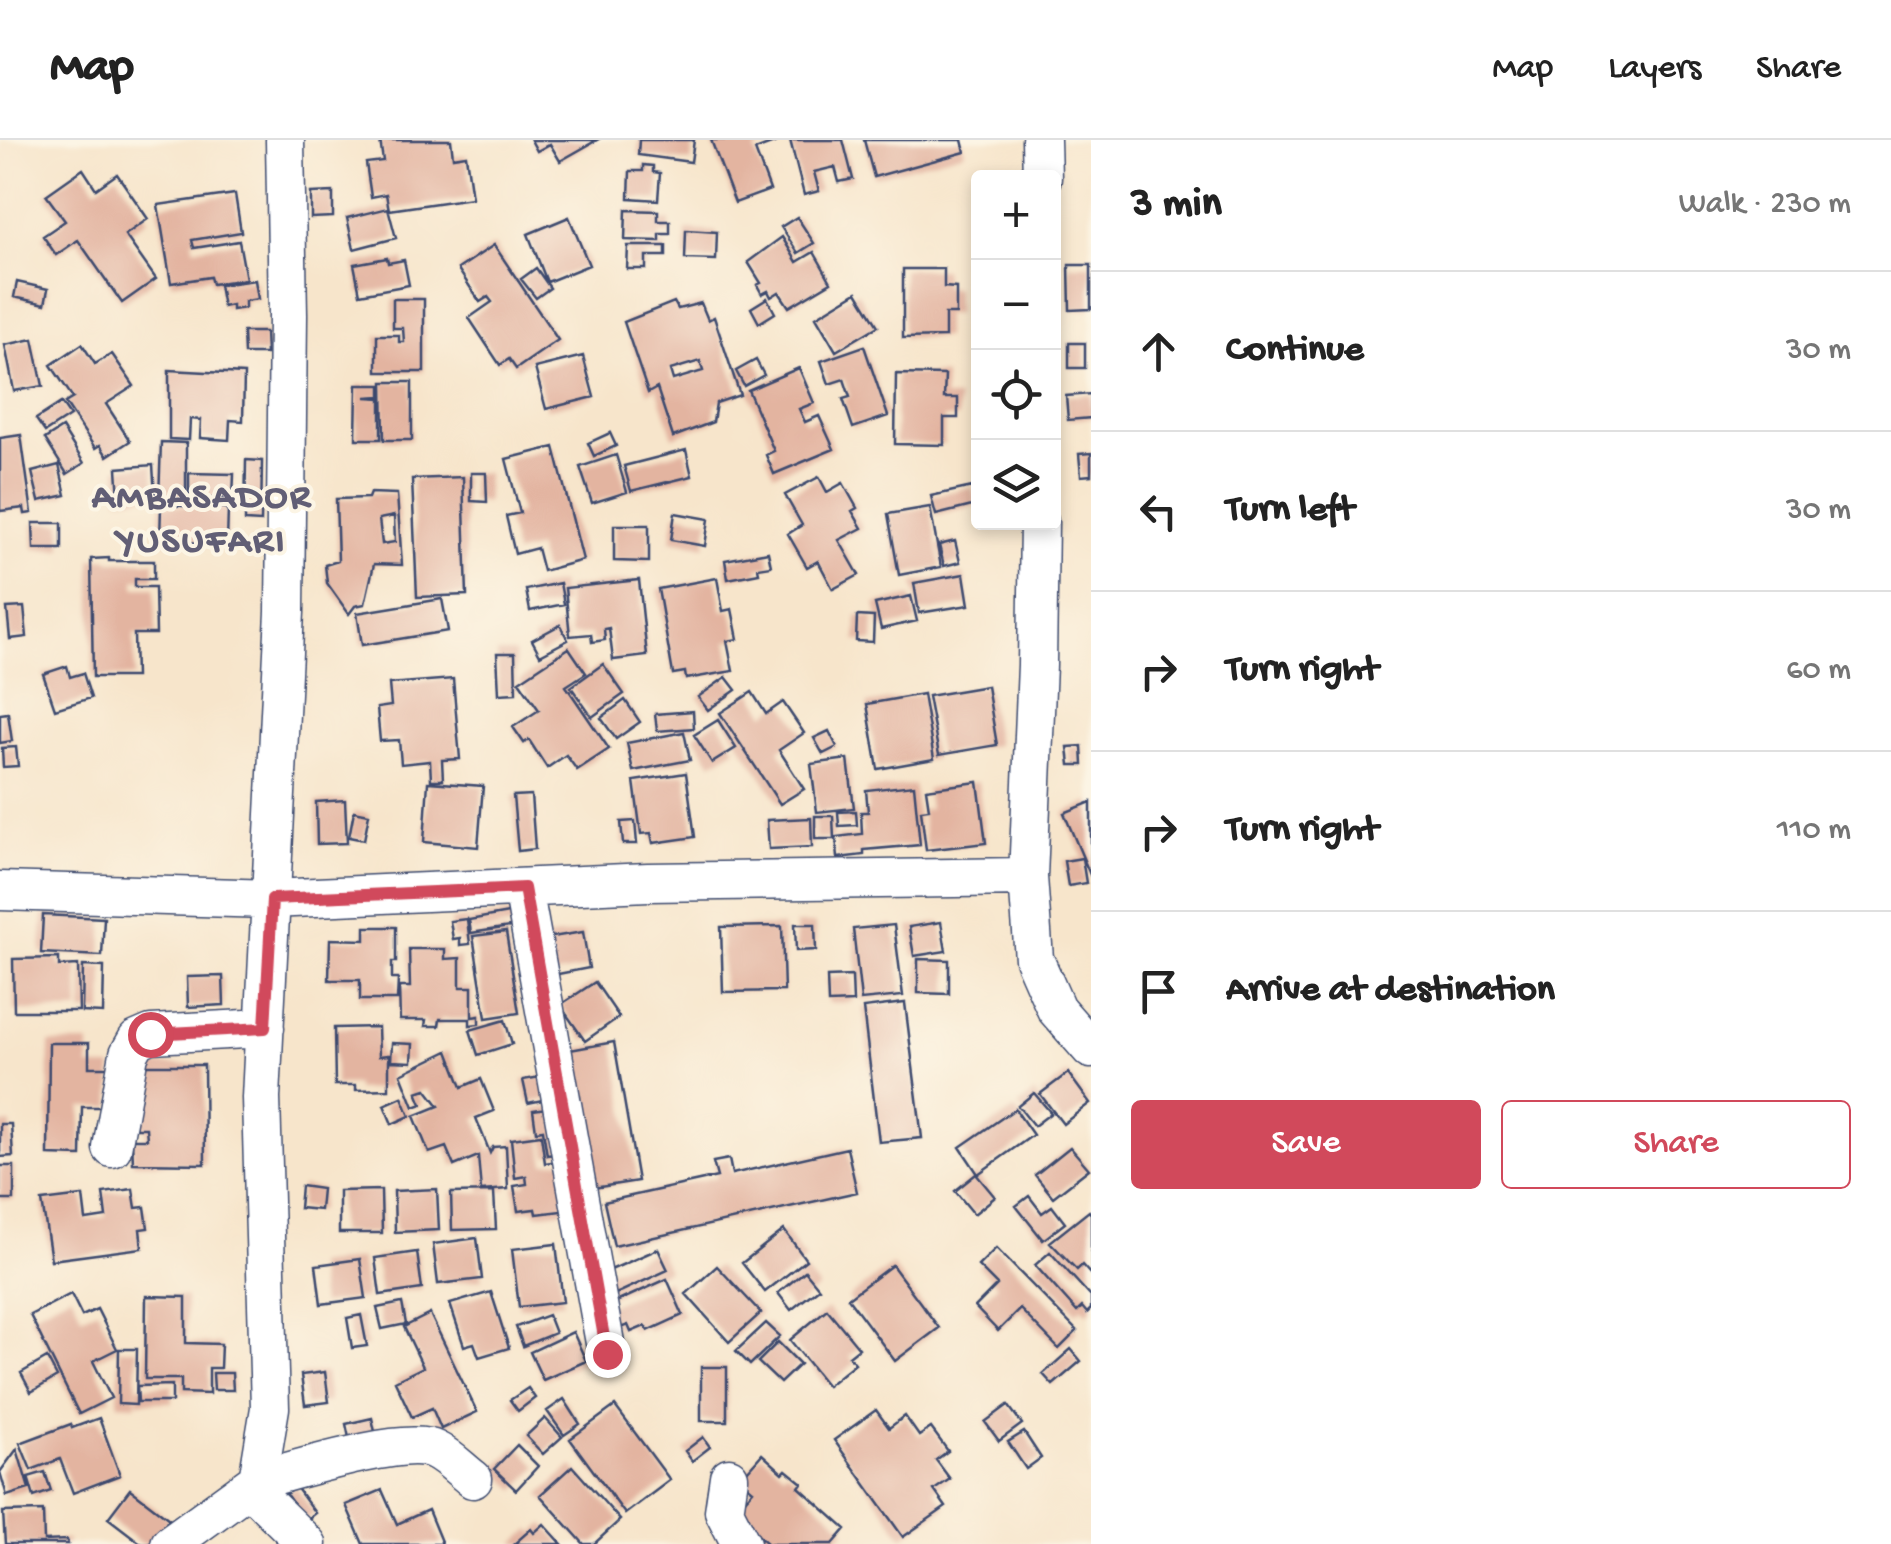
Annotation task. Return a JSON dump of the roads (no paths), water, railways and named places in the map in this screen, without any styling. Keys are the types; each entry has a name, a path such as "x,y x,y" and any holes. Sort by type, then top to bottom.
{"street":[{"path":"253,1484 270,1408 261,1098 285,612 288,315 284,140"},
{"path":"1042,140 1042,170"},
{"path":"1039,530 1038,665 1028,877 1034,959 1056,1010 1091,1049"},
{"path":"0,890 272,899 648,882 1028,877"},
{"path":"524,888 607,1354"},
{"path":"112,1148 130,1054 137,1040 150,1034 265,1028"},
{"path":"170,1544 253,1484 355,1455 433,1448 473,1479"},
{"path":"729,1477 724,1511 741,1544"},
{"path":"253,1484 307,1544"}],"district":[{"name":"AMBASADOR YUSUFARI","path":"202,514"}]}
